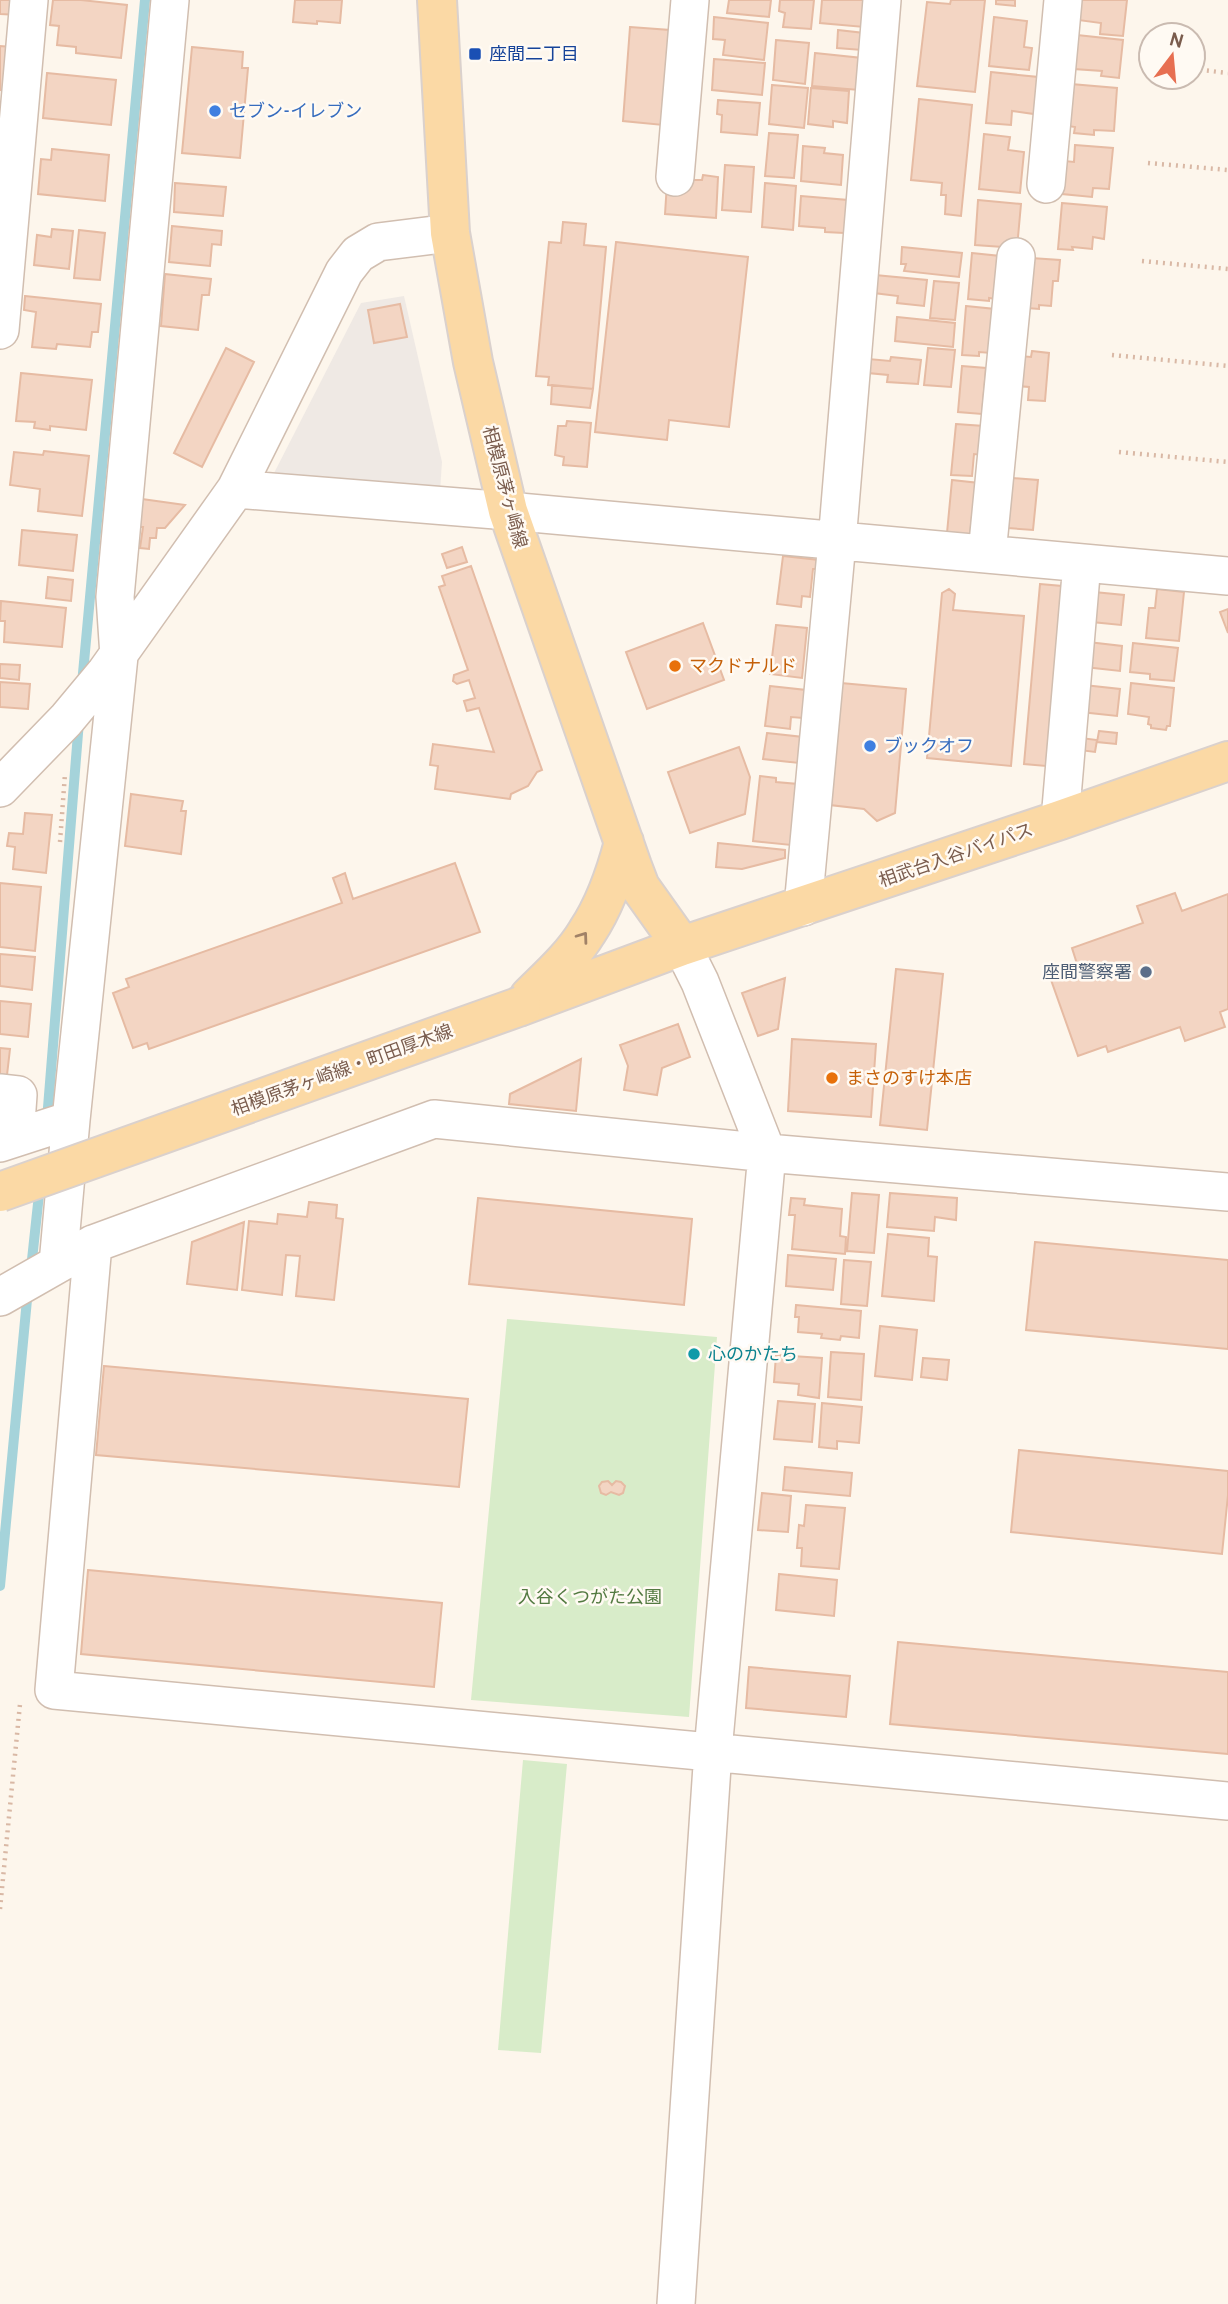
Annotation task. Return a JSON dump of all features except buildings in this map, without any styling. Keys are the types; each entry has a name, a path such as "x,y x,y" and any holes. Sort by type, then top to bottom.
{"main road":[{"name":"相模原茅ヶ崎線","path":"437,0 450,233 473,362 508,511 640,887 682,946"},
{"name":"相武台入谷バイパス","path":"682,946 1228,761"},
{"path":"521,1006 564,962 587,933 617,869 624,842"},
{"name":"相模原茅ヶ崎線・町田厚木線","path":"0,1192 682,946"}],"street":[{"path":"0,330 29,0"},
{"path":"49,1270 38,1131 113,664 115,597 170,0"},
{"path":"675,177 690,0"},
{"path":"803,907 837,542 882,0"},
{"path":"1046,184 1063,0"},
{"path":"2,784 65,720 113,664 236,489 344,272 358,254 378,242 450,233"},
{"path":"987,554 1016,257"},
{"path":"236,489 1228,576"},
{"path":"1060,820 1082,563"},
{"path":"676,2304 713,1751 768,1153 703,989 682,946"},
{"path":"0,1093 18,1095 38,1131"},
{"path":"3,1296 93,1244 433,1119 768,1153 1228,1192"},
{"path":"93,1244 54,1690 1228,1801"}],"path":[{"path":"1207,71 1228,73"},
{"path":"1148,163 1228,170"},
{"path":"1142,261 1228,269"},
{"path":"1112,355 1228,366"},
{"path":"1119,452 1228,462"},
{"path":"0,1909 20,1701"}],"shaded area":[{"path":"404,296 442,462 440,491 272,477 361,303"}],"green space":[{"name":"入谷くつがた公園","path":"507,1319 717,1337 689,1717 471,1700"},
{"path":"523,1760 567,1764 541,2053 498,2050"}],"waterway":[{"path":"82,684 145,0"},
{"path":"47,1120 79,721"},
{"path":"31,1269 40,1185"},
{"path":"0,1586 28,1289"}],"place":[{"name":"座間二丁目","path":"475,54"},
{"name":"セブン-イレブン","path":"215,111"},
{"name":"マクドナルド","path":"675,666"},
{"name":"ブックオフ","path":"870,746"},
{"name":"座間警察署","path":"1146,972"},
{"name":"まさのすけ本店","path":"832,1078"},
{"name":"心のかたち","path":"694,1354"}]}
